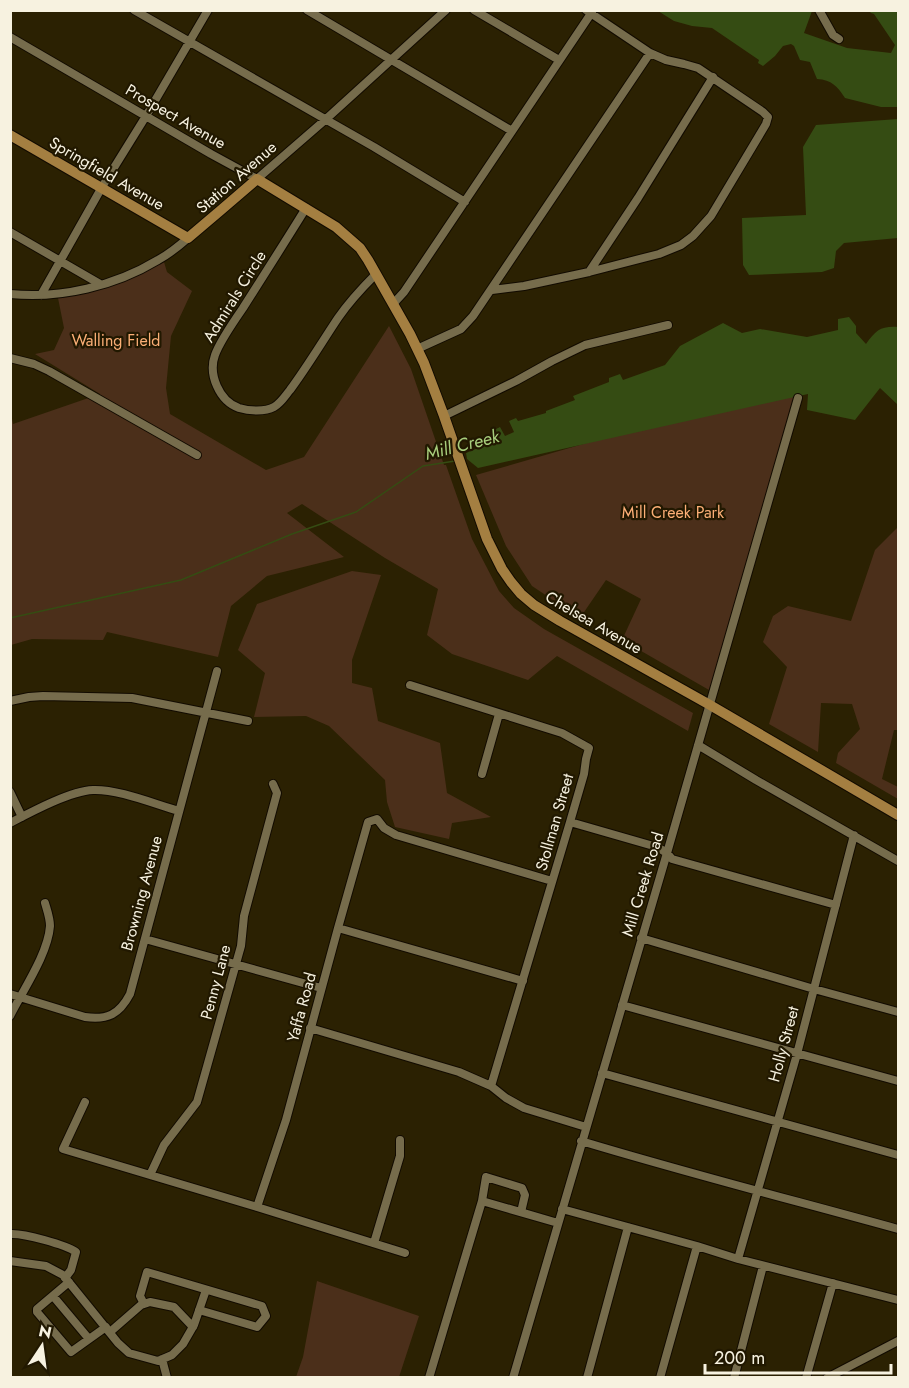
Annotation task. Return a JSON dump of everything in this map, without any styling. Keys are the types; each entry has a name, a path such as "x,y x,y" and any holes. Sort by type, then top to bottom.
{"main road":[{"name":"Springfield Avenue","path":"10,135 188,238"},
{"name":"Prospect Avenue","path":"257,179 336,227 352,240 360,248 393,304"},
{"name":"Station Avenue","path":"188,238 257,179"},
{"name":"Chelsea Avenue","path":"393,304 417,349 444,416 487,539 502,569 521,594 560,621 710,705 898,815"}],"street":[{"path":"134,10 374,147 465,202"},
{"path":"41,295 102,187 208,10"},
{"path":"307,10 512,131"},
{"name":"Station Avenue","path":"257,179 446,10"},
{"path":"474,10 559,60"},
{"path":"819,10 833,35 839,39"},
{"path":"393,304 404,292 465,202 590,12 650,53 666,60 698,68 757,107 768,117 711,216 693,236 681,245 650,256 589,272 524,286 492,290"},
{"name":"Prospect Avenue","path":"10,37 257,179"},
{"path":"417,349 460,329 473,316 650,53"},
{"path":"589,272 713,77"},
{"name":"Admirals Circle","path":"306,208 214,356 214,378 224,398 239,408 254,411 274,407 298,378 339,316 359,290 376,274"},
{"path":"10,232 100,284"},
{"name":"Station Avenue","path":"10,294 41,295 72,291 118,279 160,260 188,238"},
{"path":"444,416 585,345 668,325"},
{"path":"10,358 34,364 49,371 197,455"},
{"name":"Mill Creek Road","path":"513,1377 798,398"},
{"name":"Browning Avenue","path":"10,993 85,1017 104,1018 125,1004 130,994 217,671"},
{"name":"Stollman Street","path":"410,685 562,733 590,748 491,1086"},
{"path":"10,701 43,696 132,698 248,721"},
{"path":"482,774 499,714"},
{"path":"698,745 898,861"},
{"name":"Penny Lane","path":"150,1175 164,1145 197,1102 241,946 244,915 277,793 273,784"},
{"path":"10,823 60,800 92,790 128,796 179,812"},
{"path":"10,792 22,817"},
{"name":"Yaffa Road","path":"257,1207 286,1120 368,822 377,819 384,828 396,836 552,881"},
{"path":"570,822 657,847 672,859 836,905"},
{"name":"Holly Street","path":"738,1259 797,1054 854,835"},
{"path":"10,1016 41,958 50,924 45,903"},
{"path":"338,928 523,981"},
{"path":"642,938 898,1012"},
{"path":"145,939 321,988"},
{"path":"622,1005 898,1081"},
{"path":"310,1028 459,1072 491,1086 524,1108 586,1127"},
{"path":"602,1073 898,1155"},
{"path":"85,1102 63,1149 405,1253"},
{"path":"374,1244 400,1156 400,1140"},
{"path":"581,1141 898,1229"},
{"path":"429,1377 482,1201 486,1177 522,1188 525,1195 521,1212"},
{"path":"482,1201 558,1223"},
{"path":"562,1209 763,1266 898,1300"},
{"path":"587,1377 628,1227"},
{"path":"10,1234 38,1239 71,1248 76,1252 67,1280 37,1312 71,1352 141,1305 150,1302 174,1307 193,1328"},
{"path":"660,1377 697,1246"},
{"path":"10,1261 46,1266 63,1275 118,1343 129,1353 158,1361 172,1355 183,1344 193,1328 206,1290"},
{"path":"734,1377 763,1266"},
{"path":"144,1304 140,1296 147,1272 262,1306 266,1316 257,1327 199,1310"},
{"path":"807,1377 833,1283"},
{"path":"53,1296 89,1340"},
{"path":"826,1377 898,1341"},
{"path":"162,1359 167,1377"}],"green space":[{"name":"Walling Field","path":"164,262 167,272 192,291 171,336 166,388 170,414 266,470 304,457 389,326 411,369 472,539 499,591 514,608 544,629 693,713 688,731 557,656 528,680 452,654 427,635 438,589 385,558 302,504 287,513 344,557 267,576 231,606 218,657 107,632 103,640 32,639 11,645 10,408 13,424 100,394 35,354 54,350 64,328 58,298 115,284"},
{"name":"Mill Creek Park","path":"800,393 716,694 622,640 641,599 606,580 580,618 532,586 506,546 476,475 725,403"},
{"path":"898,527 898,730 894,730 882,779 898,787 898,799 836,763 838,753 860,729 852,704 821,703 818,752 769,724 787,667 763,642 773,616 788,606 851,621 875,550"},
{"path":"352,571 381,575 352,660 352,683 372,688 378,721 440,743 447,793 491,817 452,823 449,839 395,827 387,802 385,780 329,726 306,716 254,717 265,673 238,650 257,604"},
{"path":"317,1281 419,1316 399,1377 296,1377 303,1357"}],"shaded area":[{"path":"658,11 812,11 804,33 847,48 891,53 895,45 874,14 869,11 898,11 898,107 881,107 845,98 834,84 817,79 810,62 800,60 791,44 783,46 763,66 758,63 759,60 712,28 674,21"},
{"path":"898,119 898,238 844,243 836,251 834,268 822,272 749,275 743,265 742,218 806,215 803,147 816,125"},
{"path":"849,317 856,326 856,333 866,344 879,330 898,327 898,405 880,388 855,420 807,410 808,394 478,468 467,459 466,453 478,448 476,442 479,440 482,447 487,445 484,437 488,436 491,443 497,440 494,430 500,427 505,436 514,432 509,421 516,418 518,421 546,413 546,411 575,400 573,396 609,382 609,378 620,374 623,380 665,365 680,346 723,323 742,333 760,329 807,337 838,330 838,319"}],"waterway":[{"name":"Mill Creek","path":"10,618 181,580 292,534 356,512 423,466 455,461"}]}
